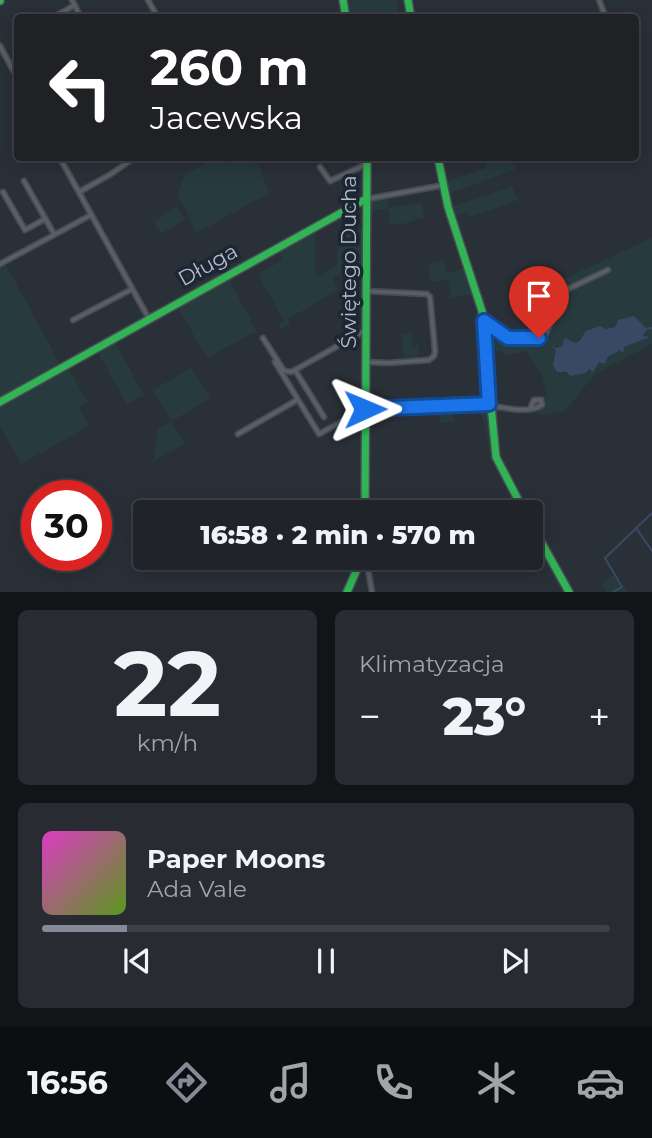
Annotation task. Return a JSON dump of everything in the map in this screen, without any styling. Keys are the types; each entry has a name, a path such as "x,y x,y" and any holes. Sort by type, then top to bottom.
{"street":[{"path":"57,14 73,3"},
{"path":"0,46 14,72"},
{"path":"62,161 149,319"},
{"path":"79,191 130,161"},
{"path":"320,167 330,181 367,161"},
{"name":"Świętego Ducha","path":"365,500 367,161"},
{"path":"439,161 448,207 478,294 484,321 496,457 518,500"},
{"path":"24,181 54,235"},
{"name":"Długa","path":"0,402 366,199 444,185"},
{"path":"3,192 25,230 45,219"},
{"path":"0,264 91,215"},
{"path":"484,321 508,338 539,338 546,334 550,324 548,298 608,270"},
{"path":"73,320 132,289"},
{"path":"366,291 427,294 430,298 435,351 434,356 429,359 366,362"},
{"path":"264,338 284,372 291,372 366,330"},
{"path":"275,362 320,434 365,409 490,405 530,409"},
{"path":"295,370 324,417"},
{"path":"238,434 298,400"},
{"path":"543,545 569,592"},
{"path":"347,592 357,570"},
{"path":"367,570 372,592"}],"green space":[{"path":"350,0 396,0 400,14 349,14 346,3"},
{"path":"210,161 226,161 230,164 252,161 259,167 269,193 195,234 187,212 177,196 184,175"},
{"path":"484,161 514,161 517,169 448,194 445,182 486,168"},
{"path":"512,187 518,200 468,218 466,213 454,217 451,207"},
{"path":"387,196 389,208 421,203 425,217 400,225 389,224 389,209 369,211 371,201"},
{"path":"177,207 185,219 161,234 153,222"},
{"path":"362,228 362,262 333,278 338,290 288,319 290,324 281,329 278,325 284,321 258,274 283,260 278,250 315,229 315,272 319,275 337,266 338,237"},
{"path":"652,238 652,344 595,374 565,411 545,415 533,412 529,408 530,399 547,395 542,375 526,351 504,356 503,351 496,352 495,346 488,346 488,343 502,342 502,337 507,339 544,337 550,325 551,300 549,316 539,337 508,337 538,333 536,307 531,294","holes":["634,316 642,325 644,336 649,337 618,349 605,364 599,362 592,371 590,369 570,376 553,365 557,354 554,347 575,343 585,335 615,327 618,320"]},
{"path":"443,261 447,273 466,267 474,294 451,298 448,280 431,282 428,265"},
{"path":"5,263 61,366 0,399 0,266"},
{"path":"230,277 231,284 257,331 207,358 177,306"},
{"path":"412,333 413,346 420,345 418,358 404,360 401,334"},
{"path":"114,341 144,395 127,404 97,351"},
{"path":"68,368 88,402 79,407 89,426 21,464 0,426 0,406"},
{"path":"191,368 211,398 172,421 153,390"},
{"path":"480,406 488,411 498,466 516,500 513,500 497,472 482,415 471,409 453,409 454,421 440,423 437,407"},
{"path":"171,421 186,443 153,462 158,429"},
{"path":"652,512 637,528 652,553 635,530 607,559 627,592 607,592 601,583 614,575 603,558"}],"water":[{"path":"634,316 647,329 643,336 650,337 624,347 623,353 620,350 608,357 605,364 599,362 593,372 589,369 586,373 570,376 566,372 557,372 553,365 556,350 550,345 556,348 562,346 565,338 575,343 586,331 600,326 606,329 615,327 618,320"}],"waterway":[{"path":"647,329 652,328"},
{"path":"613,592 622,587 605,558 652,513"},
{"path":"637,529 652,551"}],"traffic: fast":[{"path":"343,0 345,14"},
{"path":"408,0 410,14"},
{"path":"365,500 367,161"},
{"path":"439,161 448,207 482,311 496,457 518,500"},
{"path":"0,402 366,199"},
{"path":"543,545 569,592"},
{"path":"347,592 357,570"}],"route":[{"path":"365,409 489,404 484,321 508,338 539,338"}]}
